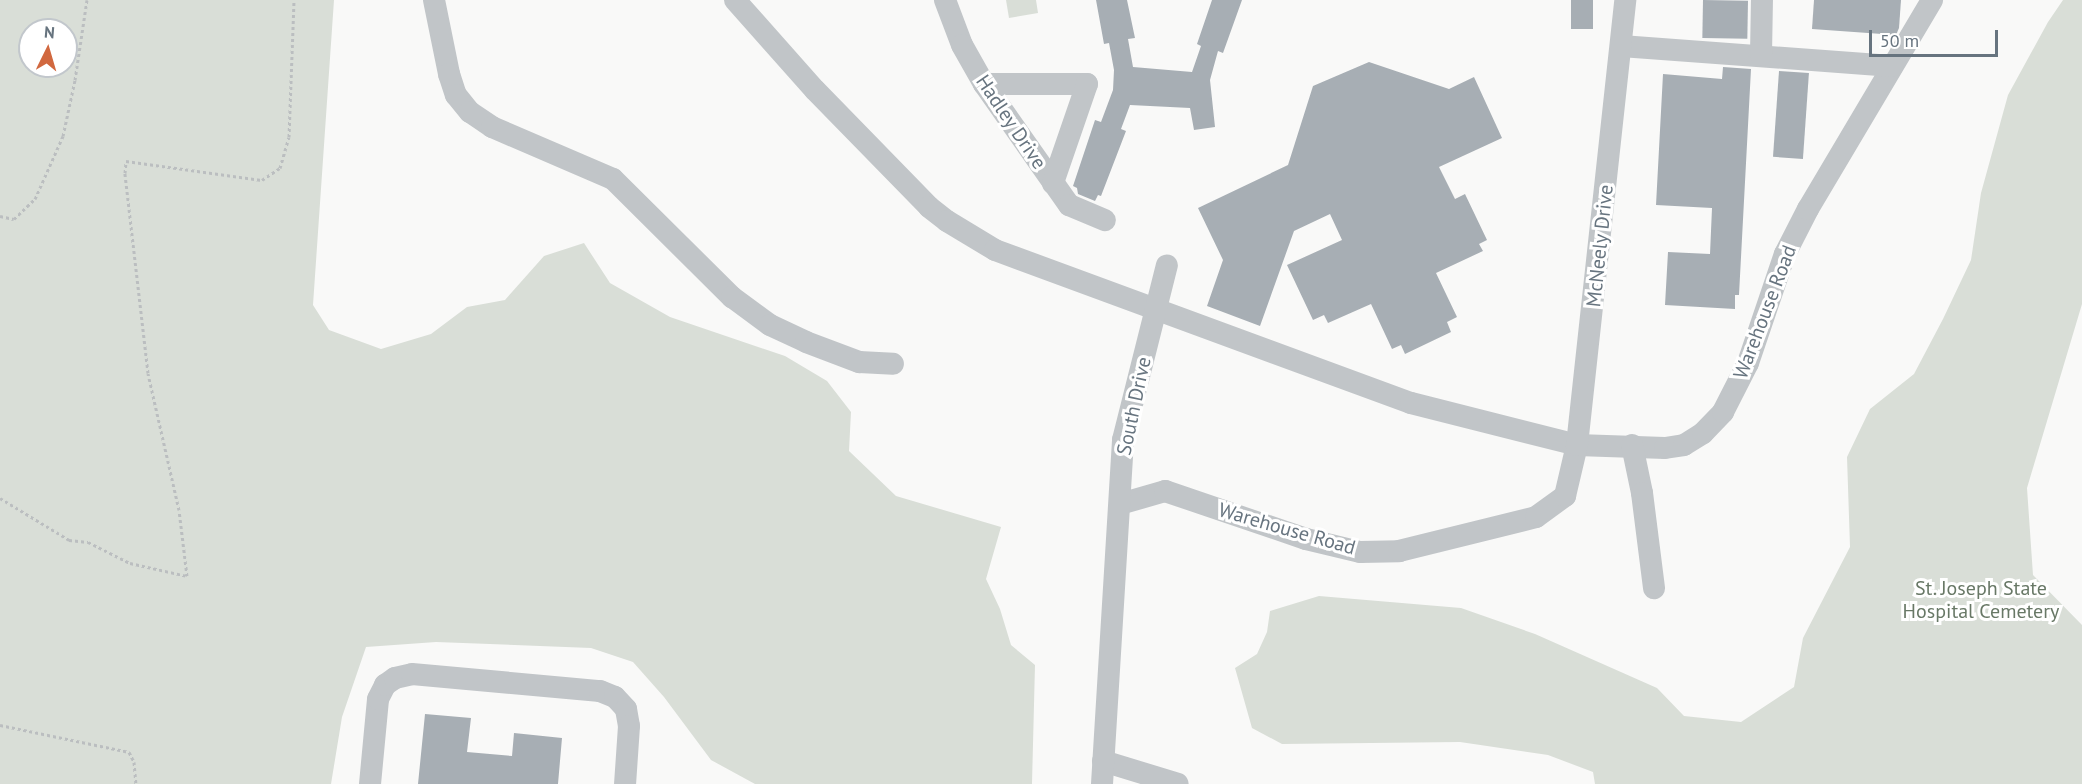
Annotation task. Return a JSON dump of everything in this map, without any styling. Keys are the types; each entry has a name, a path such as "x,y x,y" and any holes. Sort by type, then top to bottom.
{"lane":[{"path":"434,0 449,74 456,95 470,112 492,127 613,179 732,297 770,325 806,342 859,362 893,364"},
{"path":"735,0 815,90 929,207 947,221 995,250 1411,403 1577,445"},
{"name":"Hadley Drive","path":"945,0 962,45 984,84 1069,206 1105,220"},
{"name":"McNeely Drive","path":"1577,445 1625,0"},
{"path":"1761,55 1762,0"},
{"name":"Warehouse Road","path":"1120,504 1165,491 1306,540 1360,552 1400,551 1536,517 1565,496 1577,445 1632,445 1665,448 1684,445 1703,433 1723,412 1749,363 1785,254 1932,0"},
{"path":"1621,46 1892,66"},
{"path":"984,84 1088,84 1053,183"},
{"name":"South Drive","path":"1102,784 1123,440 1167,265"},
{"path":"1632,445 1642,493 1654,588"},
{"path":"369,784 378,699 385,685 395,678 412,674 600,691 615,697 626,709 629,726 625,784"},
{"path":"1103,761 1178,784"}],"path":[{"path":"0,216 14,219 35,199 63,136 75,80 87,0"},
{"path":"0,498 69,540 88,542 130,563 187,576 179,510 148,372 131,209 125,173 126,161 262,180 280,168 289,137 294,0"},
{"path":"0,725 129,752 135,762 136,784"}],"green space":[{"path":"0,0 334,0 313,305 329,330 381,349 431,334 467,307 505,300 544,256 584,243 610,283 670,317 785,356 827,381 851,412 849,451 896,496 1001,527 986,579 1000,609 1011,645 1035,665 1032,784 755,784 711,760 664,697 633,662 591,648 436,642 366,647 342,717 331,784 0,784"},
{"path":"1006,0 1036,0 1038,13 1009,18"},
{"name":"St. Joseph State Hospital Cemetery","path":"2063,0 2082,0 2082,304 2027,488 2033,575 2082,625 2082,784 1595,784 1593,772 1548,755 1460,742 1282,744 1252,728 1235,668 1257,654 1267,632 1270,611 1319,596 1461,608 1535,634 1657,688 1684,716 1741,722 1794,687 1803,638 1850,547 1847,457 1870,409 1914,374 1971,260 1981,193 2008,95 2048,22"}],"building":[{"path":"1096,0 1127,0 1135,38 1128,39 1133,67 1192,72 1201,46 1197,44 1212,0 1242,0 1223,53 1218,51 1210,80 1215,127 1194,130 1190,108 1130,105 1121,129 1126,131 1101,196 1098,195 1095,201 1078,194 1077,188 1073,186 1095,120 1101,122 1113,90 1114,70 1109,43 1104,44"},
{"path":"1571,0 1593,0 1593,29 1571,29"},
{"path":"1703,0 1748,1 1747,39 1702,38"},
{"path":"1814,0 1901,0 1899,28 1896,35 1812,29"},
{"path":"1369,62 1449,89 1474,77 1502,138 1439,167 1455,199 1465,194 1487,240 1479,244 1483,251 1436,273 1457,317 1447,322 1451,332 1405,354 1401,345 1392,349 1371,304 1328,323 1324,315 1313,320 1287,265 1342,240 1330,214 1294,231 1260,326 1207,306 1223,260 1198,208 1288,165 1313,86"},
{"path":"1723,67 1751,69 1739,295 1735,295 1735,309 1665,305 1668,252 1710,254 1712,208 1656,205 1663,74 1722,79"},
{"path":"1779,71 1809,73 1803,159 1773,157"},
{"path":"425,714 471,718 467,752 512,756 514,733 562,738 558,784 418,784"}]}
